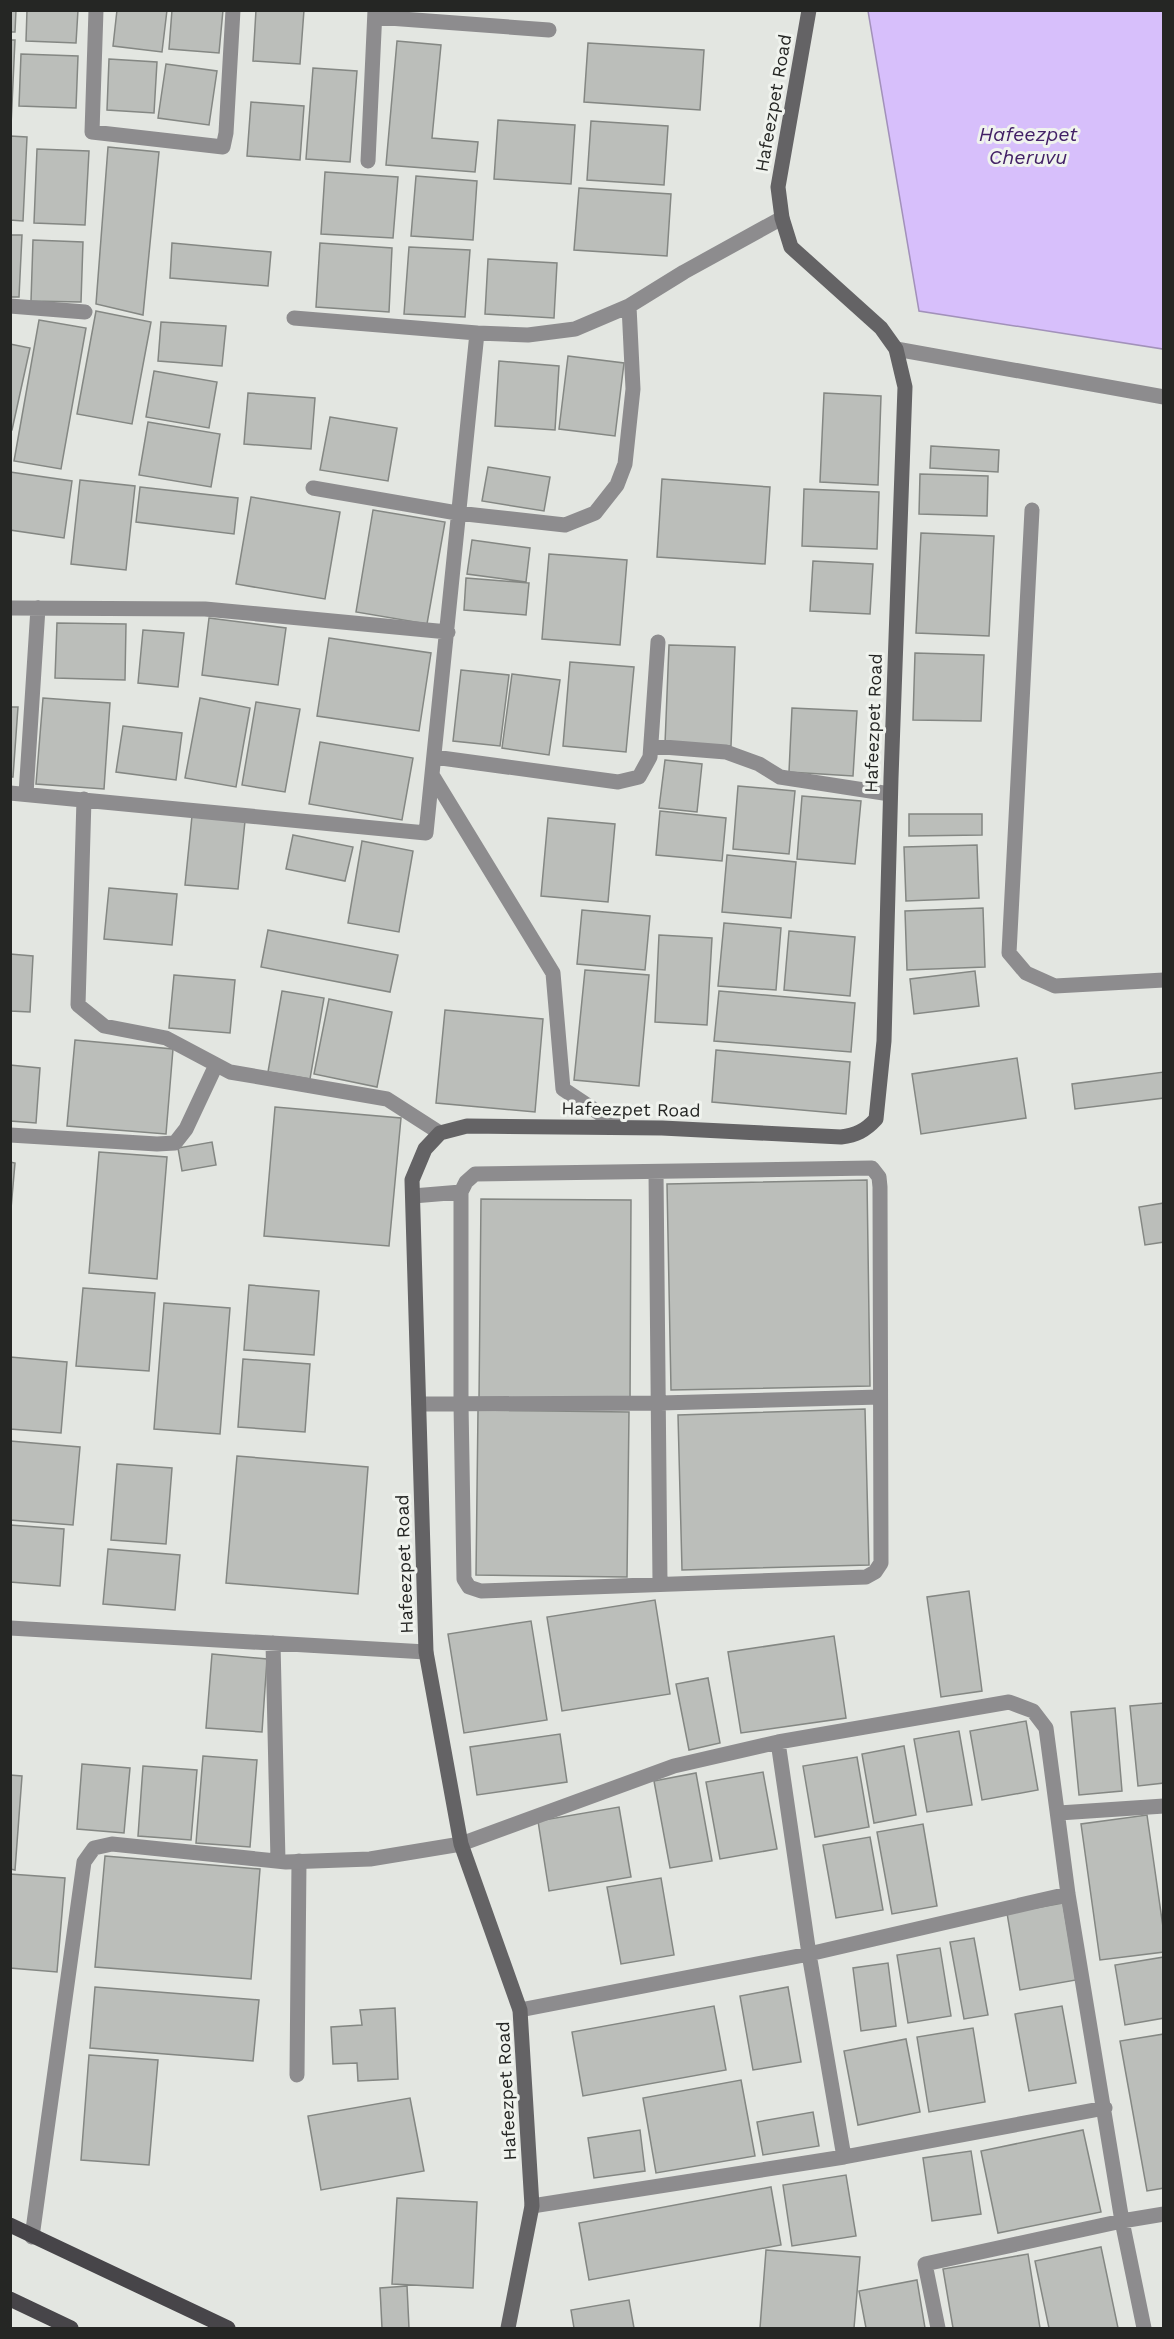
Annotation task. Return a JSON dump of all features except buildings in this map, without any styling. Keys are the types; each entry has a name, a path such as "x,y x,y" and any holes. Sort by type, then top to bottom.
{"main road":[{"path":"10,2225 228,2328"},
{"path":"10,2299 71,2328"}],"street":[{"path":"96,10 92,132 223,147 226,133 233,10"},
{"name":"Hafeezpet Road","path":"508,2328 532,2206 520,2010 461,1844 426,1652 412,1180 426,1149 440,1133 467,1126 620,1127 841,1137 854,1136 867,1129 876,1119 884,1041 890,794 905,387 896,350 881,328 791,247 782,218 778,187 809,10"},
{"path":"368,161 375,14 549,30"},
{"path":"294,318 528,335 575,329 629,306 684,272 782,218"},
{"path":"10,306 85,312"},
{"path":"313,488 457,513 565,525 595,513 617,485 625,464 633,389 629,306"},
{"path":"38,608 18,793 426,833 477,333"},
{"path":"896,350 1164,397"},
{"path":"1032,510 1009,953 1026,973 1055,986 1164,980"},
{"path":"10,608 205,609 447,632"},
{"path":"434,757 618,782 639,777 650,757 658,642"},
{"path":"651,746 726,752 759,765 780,777 890,794"},
{"path":"432,775 553,973 563,1089 620,1127"},
{"path":"84,799 78,1005 104,1026 166,1038 230,1072 387,1099 440,1133"},
{"path":"10,1134 157,1144 175,1143 186,1129 216,1065"},
{"path":"872,1168 879,1177 881,1563 875,1572 866,1577 481,1591 469,1587 464,1579 461,1192 466,1182 475,1174 656,1172 872,1168"},
{"path":"656,1172 660,1584"},
{"path":"413,1196 461,1192"},
{"path":"419,1404 660,1403 880,1397"},
{"path":"10,1628 426,1652"},
{"path":"273,1643 278,1861"},
{"path":"32,2236 84,1862 94,1848 112,1844 278,1861 370,1859 461,1844 674,1766 778,1742 1009,1702 1033,1710 1046,1728 1068,1894 1122,2221 1144,2328"},
{"path":"778,1742 809,1954 844,2157"},
{"path":"1059,1813 1164,1806"},
{"path":"297,2075 299,1861"},
{"path":"520,2010 809,1954 1068,1894"},
{"path":"532,2206 844,2157 1105,2108"},
{"path":"938,2328 925,2264 1164,2214"}],"water":[{"name":"Hafeezpet Cheruvu","path":"868,11 1163,11 1163,349 919,311"}]}
